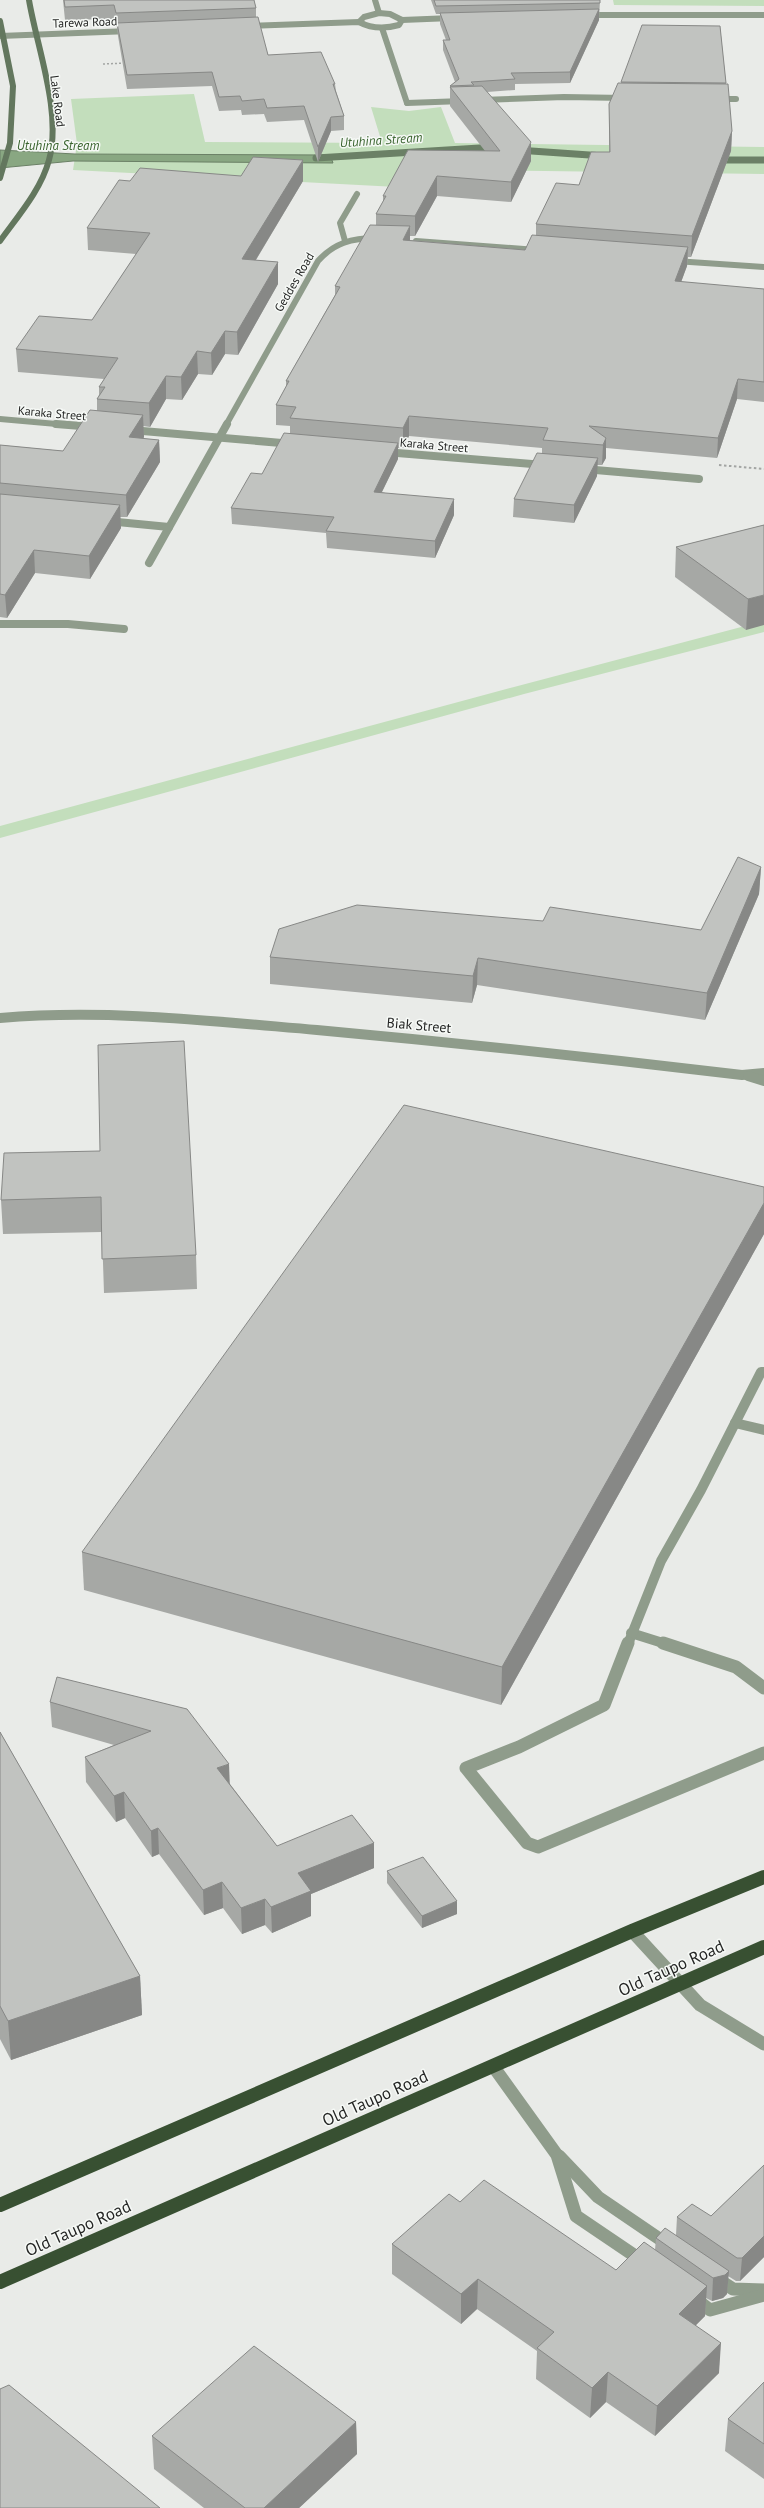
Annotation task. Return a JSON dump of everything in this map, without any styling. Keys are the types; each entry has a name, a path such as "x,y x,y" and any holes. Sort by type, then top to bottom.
{"highway":[{"path":"0,2205 632,1931 764,1877"},
{"name":"Old Taupo Road","path":"0,2282 764,1947"}],"main road":[{"name":"Lake Road","path":"0,241 29,200 44,174 52,143 50,115 40,47 32,22 29,0"},
{"path":"0,21 13,86 10,143 2,175"}],"street":[{"path":"375,0 379,13"},
{"path":"359,22 364,17 379,13 390,14 402,20 459,18"},
{"path":"580,15 764,15"},
{"path":"237,27 359,22 369,27 382,28 399,25 402,20"},
{"path":"382,28 407,103 470,100"},
{"name":"Tarewa Road","path":"2,36 136,31"},
{"path":"478,100 564,97 635,98"},
{"path":"713,99 736,99"},
{"path":"345,241 340,223 357,194"},
{"name":"Geddes Road","path":"149,563 318,261 326,250 345,241 382,239"},
{"path":"406,240 549,251"},
{"path":"668,260 764,267"},
{"name":"Karaka Street","path":"0,419 106,428"},
{"path":"121,430 302,445"},
{"name":"Karaka Street","path":"378,451 551,466"},
{"path":"574,468 699,479"},
{"path":"100,520 169,527"},
{"path":"0,624 68,624 124,629"},
{"name":"Biak Street","path":"0,1018 92,1013 240,1023 446,1042 742,1074 764,1073"},
{"name":"Biak Street","path":"742,1074 764,1081"},
{"path":"763,1370 702,1490 661,1561 631,1633 604,1705 519,1747 466,1768 527,1842 538,1847 764,1753"},
{"path":"735,1423 764,1430"},
{"path":"631,1633 736,1666 764,1688"},
{"path":"632,1931 700,2005 764,2044"},
{"path":"493,2066 557,2155 598,2197 676,2250"},
{"path":"557,2155 576,2216 656,2270"},
{"path":"708,2272 733,2289 764,2290"},
{"path":"686,2292 710,2310 764,2295"}],"path":[{"path":"103,64 131,63"}],"shaded area":[{"path":"613,0 764,0 764,6 614,5"},
{"path":"194,94 205,142 382,143 371,107 409,111 441,107 455,143 764,147 764,174 407,169 397,187 73,170 77,144 71,99"},
{"path":"0,150 75,154 330,155 333,163 73,161 0,168"},
{"path":"764,621 764,632 524,694 0,838 0,826"}],"building":[{"path":"64,0 254,0 256,8 116,13 114,5 65,7"},
{"path":"434,0 600,0 600,3 436,6"},
{"path":"599,9 570,72 511,73 515,79 471,82 474,85 450,86 459,79 443,40 450,40 440,13"},
{"path":"258,17 268,55 321,52 335,84 333,84 344,116 331,117 318,147 304,106 267,108 264,99 242,101 240,96 219,97 212,72 127,75 117,23"},
{"path":"642,25 720,26 726,83 621,82"},
{"path":"618,83 728,84 732,131 692,236 536,224 556,183 579,185 591,152 610,152 609,104"},
{"path":"482,86 531,142 511,182 437,176 415,216 376,214 386,196 383,196 408,150 500,151 450,87"},
{"path":"253,157 303,160 242,259 278,262 237,332 225,331 211,353 197,351 181,377 166,376 149,403 97,399 105,387 99,387 118,358 16,349 39,316 92,320 150,233 87,228 119,180 130,181 140,168 241,176"},
{"path":"370,225 410,226 403,240 525,250 532,235 688,247 675,281 764,289 764,382 738,379 718,438 589,426 606,438 603,445 543,440 548,428 409,416 403,428 290,418 296,407 276,405 289,381 286,381 340,287 335,286"},
{"path":"90,410 143,415 129,437 159,440 126,495 0,483 0,445 63,451"},
{"path":"284,433 398,443 374,492 454,499 435,541 326,531 334,517 231,508 251,473 262,474"},
{"path":"537,453 598,458 574,505 514,499"},
{"path":"0,494 120,505 89,556 34,550 5,595 0,594"},
{"path":"764,525 764,595 748,599 676,547"},
{"path":"738,857 761,867 707,993 478,958 473,976 270,957 279,929 357,905 543,921 550,907 701,930"},
{"path":"184,1041 196,1255 102,1259 101,1197 1,1200 4,1153 100,1151 98,1045"},
{"path":"404,1105 764,1187 764,1203 502,1667 82,1552"},
{"path":"57,1677 187,1709 229,1764 217,1768 277,1846 352,1815 374,1843 298,1873 311,1891 271,1907 265,1899 241,1908 222,1882 203,1890 158,1828 151,1831 124,1792 114,1796 85,1757 151,1731 50,1702"},
{"path":"0,1732 140,1976 8,2021 0,2006"},
{"path":"423,1857 457,1901 422,1916 387,1871"},
{"path":"764,2165 764,2236 742,2258 737,2258 677,2217 692,2204 711,2216"},
{"path":"484,2180 616,2270 644,2242 707,2286 679,2314 721,2343 657,2406 608,2372 592,2388 537,2348 554,2332 478,2279 461,2294 392,2244 449,2194 460,2202"},
{"path":"665,2228 729,2271 725,2275 713,2278 656,2238"},
{"path":"254,2346 356,2422 264,2508 245,2508 152,2436"},
{"path":"764,2382 764,2444 728,2419"},
{"path":"9,2385 160,2508 0,2508 0,2389"}],"waterway":[{"name":"Utuhina Stream","path":"316,158 496,147"},
{"name":"Utuhina Stream","path":"517,150 604,156"},
{"name":"Utuhina Stream","path":"713,160 764,160"}]}
